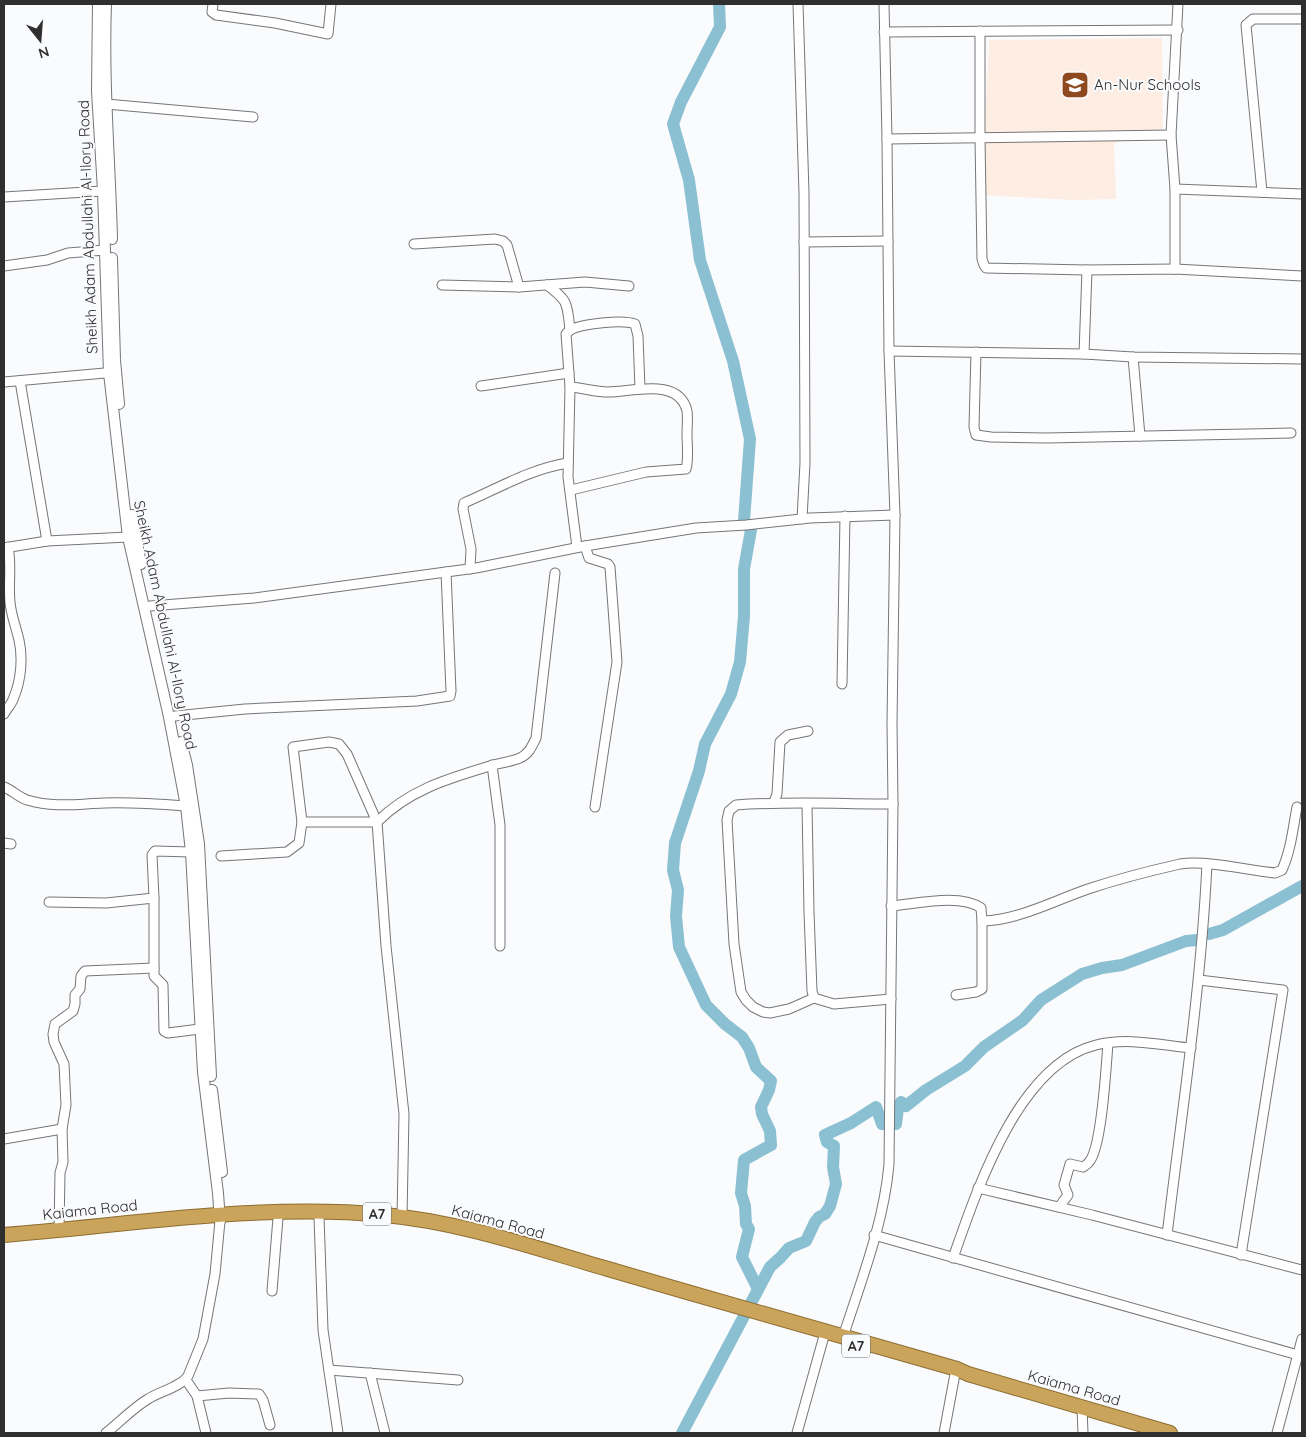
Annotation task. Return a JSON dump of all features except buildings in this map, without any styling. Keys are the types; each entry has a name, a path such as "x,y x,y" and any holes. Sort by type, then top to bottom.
{"highway":[{"name":"Kaiama Road","path":"4,1235 312,1211 402,1217 496,1236 824,1336 1170,1433"},
{"name":"Kaiama Road","path":"4,1241 223,1218 319,1217 390,1221 494,1242 844,1337 957,1369 961,1374"}],"street":[{"name":"Sheikh Adam Abdullahi Al-Ilory Road","path":"98,4 97,90 105,250 112,372 128,537 169,717 186,806 191,852 203,1072 223,1218"},
{"name":"Sheikh Adam Abdullahi Al-Ilory Road","path":"106,4 106,104 110,190 112,372 135,538 187,765 199,844 210,1069 222,1172 223,1218"},
{"path":"213,4 212,12 216,15 275,23 328,34 332,4"},
{"path":"798,4 804,146 805,463 802,519"},
{"path":"844,1337 874,1236 887,1183 890,1105 895,515 889,351 884,4"},
{"path":"1176,269 1175,190 1171,136 1178,4"},
{"path":"1262,192 1246,25 1249,21 1253,20 1302,19"},
{"path":"884,32 1178,30"},
{"path":"980,31 980,138 984,265 986,268 1176,269 1302,276"},
{"path":"106,104 253,116"},
{"path":"887,139 1171,136"},
{"path":"1175,190 1302,194"},
{"path":"4,197 103,191"},
{"path":"414,244 495,239 503,241 507,245 519,287"},
{"path":"804,242 888,241"},
{"path":"4,266 47,260 68,254 105,250"},
{"path":"1084,354 1087,270"},
{"path":"442,286 519,287 585,282 629,286"},
{"path":"547,285 563,298 567,305 570,330"},
{"path":"595,807 617,662 610,567 608,564 589,558 581,546 568,477 570,387 566,334 570,330 590,324 627,322 635,324 638,336 640,389"},
{"path":"889,351 1302,360"},
{"path":"976,352 974,427 976,435 1046,438 1291,433"},
{"path":"1133,357 1140,436"},
{"path":"4,382 112,372"},
{"path":"481,386 569,373"},
{"path":"20,380 46,541"},
{"path":"570,387 608,392 640,389 666,390 677,397 686,409 688,420 686,469 646,472 571,490"},
{"path":"470,569 471,549 463,509 464,503 547,466 568,463"},
{"path":"150,606 254,598 470,569 581,546 696,528 845,516 895,515"},
{"path":"842,684 845,516"},
{"path":"4,714 14,699 21,656 12,616 10,555 6,547 46,541 128,537"},
{"path":"175,716 245,709 417,701 450,696 446,572"},
{"path":"302,822 377,822 394,807 419,790 492,765 519,758 529,752 536,738 555,573"},
{"path":"774,802 777,794 780,742 788,735 808,731"},
{"path":"221,856 287,852 298,843 302,822 293,747 329,742 339,744 347,754 377,822 386,946 404,1114 402,1217"},
{"path":"492,765 500,842 500,946"},
{"path":"4,787 15,795 27,800 52,805 71,806 104,803 186,806"},
{"path":"891,999 834,1004 814,998 789,1009 770,1013 753,1007 741,992 734,944 727,820 729,811 736,805 774,802 807,805 893,804"},
{"path":"807,805 808,912 812,991 814,998"},
{"path":"982,921 1003,920 1089,889 1151,871 1191,862 1274,873 1282,870 1290,846 1297,807"},
{"path":"191,852 155,851 152,856 154,976 163,985 164,1031 168,1033 200,1029"},
{"path":"1167,1235 1199,980 1204,932 1207,864"},
{"path":"49,902 106,902 154,898"},
{"path":"891,906 948,900 967,901 981,908 982,989 976,992 956,995"},
{"path":"59,1230 60,1173 63,1162 62,1129 66,1105 64,1064 54,1042 55,1024 73,1011 75,995 80,989 82,973 85,971 154,968"},
{"path":"1199,980 1283,990 1241,1255"},
{"path":"953,1258 978,1188 996,1148 1039,1082 1058,1064 1083,1049 1123,1042 1151,1042 1191,1048"},
{"path":"1059,1207 1068,1195 1064,1185 1070,1164 1083,1167 1089,1163 1093,1156 1101,1118 1108,1044"},
{"path":"4,1139 62,1129"},
{"path":"978,1188 1302,1270"},
{"path":"319,1217 323,1330 338,1433"},
{"path":"108,1433 148,1398 186,1380 203,1339 223,1218"},
{"path":"272,1291 278,1218"},
{"path":"874,1236 1298,1355"},
{"path":"797,1433 824,1336"},
{"path":"1277,1433 1302,1339"},
{"path":"329,1370 458,1380"},
{"path":"370,1373 385,1433"},
{"path":"944,1433 961,1374"},
{"path":"186,1380 197,1396 206,1433"},
{"path":"197,1396 229,1393 259,1394 263,1400 270,1425"},
{"path":"1082,1408 1083,1433"}],"shaded area":[{"name":"An-Nur Schools","path":"1162,38 1163,131 1114,143 1116,199 1073,200 982,195 989,40"}],"waterway":[{"path":"719,4 720,27 681,102 673,124 689,180 700,260 733,361 750,439 744,521 751,530 744,569 744,616 740,662 731,694 705,744 699,771 675,843 673,870 678,890 676,916 679,947 706,1005 725,1024 742,1037 749,1048 756,1067 771,1081 761,1107 762,1114 770,1131 771,1145 744,1160 741,1193 745,1206 746,1224 749,1229 742,1257 758,1289"},
{"path":"1209,934 1223,930 1302,886"},
{"path":"682,1433 770,1267 789,1248 806,1241 815,1222 825,1214 830,1206 836,1184 833,1167 834,1146 827,1142 825,1135 851,1123 876,1107 882,1124 896,1124 898,1108 901,1102 906,1106 926,1090 965,1066 984,1047 1023,1020 1041,1000 1082,974 1122,965 1186,941 1197,940"}],"place":[{"name":"An-Nur Schools","path":"1075,85"}]}
